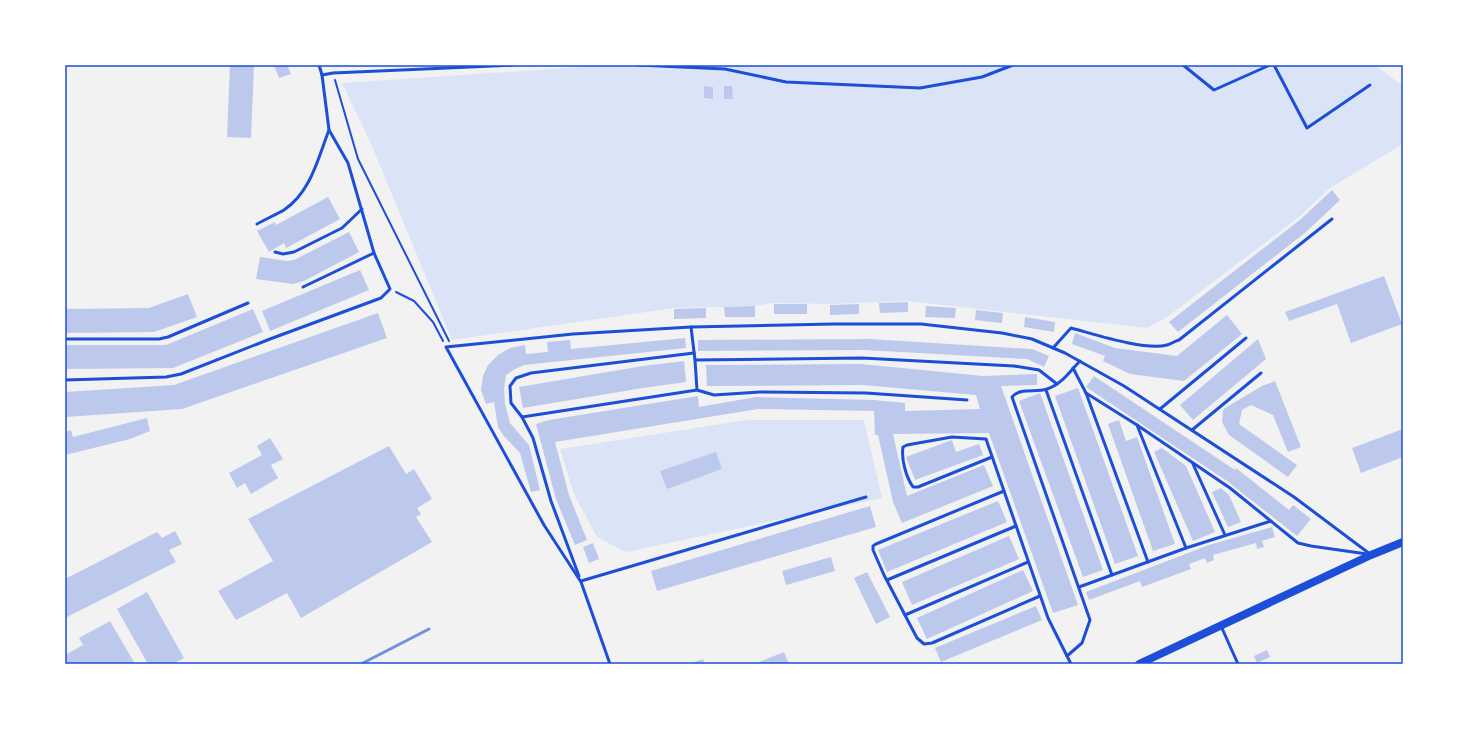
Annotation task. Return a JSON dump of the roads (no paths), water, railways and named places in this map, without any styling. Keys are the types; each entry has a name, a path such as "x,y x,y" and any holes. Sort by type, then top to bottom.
{"main road":[{"path":"1139,664 1371,555 1403,542"}],"lane":[{"path":"65,380 166,377 181,374 381,298 390,289 374,253 348,163 328,130 322,75 319,65"},
{"path":"322,75 333,73 513,65"},
{"path":"638,65 725,70 786,82 920,88 982,78 1013,65"},
{"path":"1183,65 1214,90 1270,65"},
{"path":"1274,65 1307,128 1370,85"},
{"path":"257,224 285,209 304,191 314,171 328,130"},
{"path":"275,252 283,254 294,252 342,228 362,209"},
{"path":"1053,348 1071,328 1131,343 1150,346 1166,345 1179,340 1332,219"},
{"path":"303,288 374,253"},
{"path":"65,338 159,338 168,336 248,302"},
{"path":"581,582 544,525 446,347 573,334 691,327 921,324 1032,339 1080,361 1124,386 1294,498 1371,555"},
{"path":"691,327 695,360 696,390"},
{"path":"1160,409 1246,338"},
{"path":"610,664 551,501 533,438 522,417 511,403 510,386 516,378 531,373 694,353"},
{"path":"695,360 862,358 1014,366 1039,370 1057,384"},
{"path":"1067,656 1082,643 1090,620 1012,397 1015,393 1021,391 1046,390 1057,384 1080,361"},
{"path":"1073,368 1086,393 1148,562"},
{"path":"1192,430 1261,373"},
{"path":"522,417 696,390 714,395 760,392 866,392 967,400"},
{"path":"1046,390 1112,575"},
{"path":"1086,393 1137,425 1230,488 1298,543 1371,555"},
{"path":"1137,425 1186,548"},
{"path":"992,456 913,487 909,482 902,454 903,447 907,444 952,437 986,439 992,456 1016,526 1028,562 1048,618 1071,664"},
{"path":"1193,464 1225,536"},
{"path":"1004,491 876,544 873,546 873,550 917,638 924,644 932,643 1040,596"},
{"path":"581,582 866,497"},
{"path":"1079,587 1186,548 1271,521"},
{"path":"887,580 1016,526"},
{"path":"905,615 1028,562"},
{"path":"1221,626 1238,664"}],"railway":[{"path":"361,664 429,629"}]}
